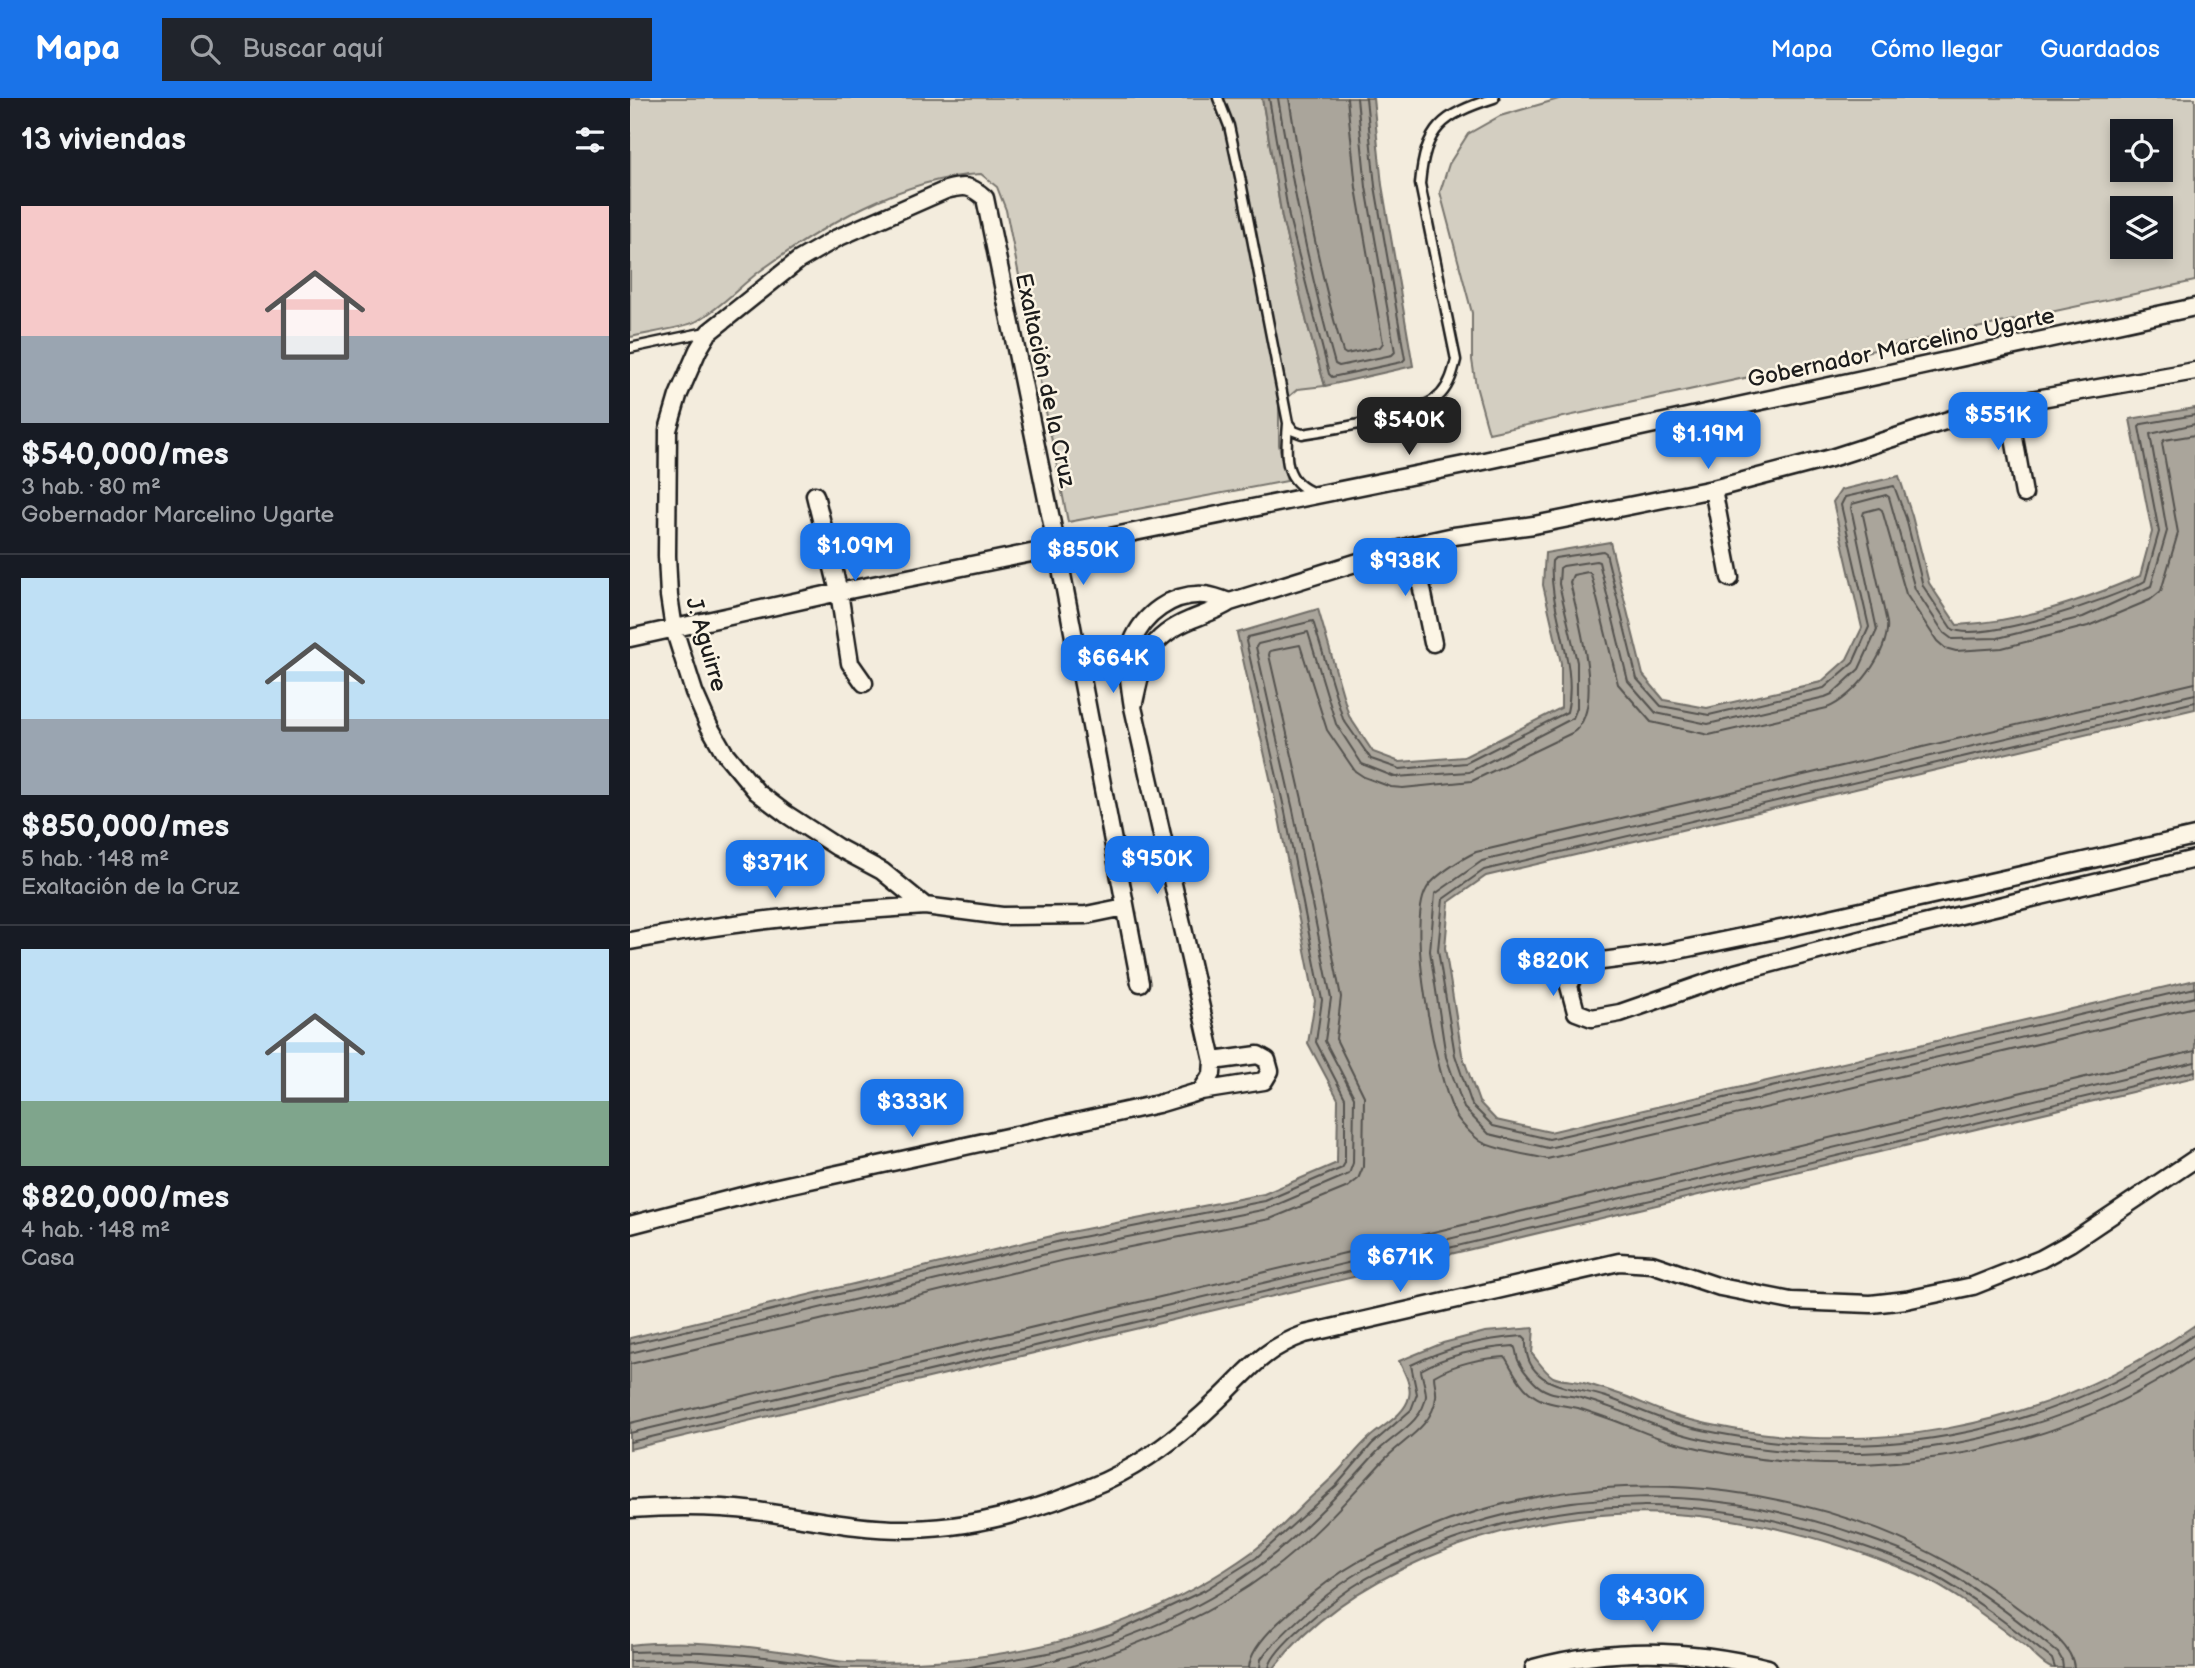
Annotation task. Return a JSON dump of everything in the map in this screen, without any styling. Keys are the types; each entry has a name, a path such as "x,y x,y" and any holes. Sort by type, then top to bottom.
{"street":[{"name":"J. Aguirre","path":"926,906 882,871 837,847 757,792 724,752 709,726 694,692 674,629 669,596 668,430 678,396 709,332 799,260 837,237 955,188 973,188 985,198"},
{"name":"Exaltación de la Cruz","path":"985,198 1057,548 1140,983"},
{"name":"Gobernador Marcelino Ugarte","path":"630,638 839,592 1318,495 2195,307"},
{"path":"1133,707 1143,659 1159,639 1172,629 1230,602 1384,553 1454,536 1534,525 1713,489 1831,457 1970,413 2195,371"},
{"path":"2008,404 2024,494"},
{"path":"1713,489 1731,578"},
{"path":"816,495 839,592 850,663 863,683"},
{"path":"1413,545 1433,643"},
{"path":"1201,1091 1212,1074 1213,1060 1133,707 1129,673 1131,644 1143,623 1159,608 1178,598 1205,595 1230,602"},
{"path":"2195,836 1677,950 1594,962 1576,970 1569,986 1576,1012 1592,1018 1620,1013 1735,973 1914,926 2195,859"},
{"path":"1908,901 1914,926"},
{"path":"630,941 684,930 771,918 926,906 1002,916 1086,915 1125,906"},
{"path":"630,1225 769,1189 1158,1104 1201,1091 1264,1081 1270,1071 1267,1060 1258,1055 1213,1060"},
{"path":"630,1509 718,1508 757,1511 834,1524 912,1529 997,1519 1057,1501 1130,1467 1197,1419 1268,1351 1305,1334 1619,1262 1652,1264 1720,1287 1791,1301 1871,1304 1939,1294 1973,1286 2041,1259 2070,1243 2195,1159"},
{"path":"1534,1668 1582,1657 1646,1652 1728,1660 1768,1668"}],"lane":[{"path":"1217,98 1229,127 1240,177 1288,422 1286,455 1292,479 1304,489 1318,495"},
{"path":"1288,422 1294,432 1302,434 1422,407 1440,395 1452,378 1456,359 1420,184 1422,158 1434,131 1452,114 1494,98"},
{"path":"630,348 709,332"}],"shaded area":[{"path":"630,98 1262,98 1282,218 1325,386 1298,389 1279,405 1279,445 1287,481 1068,522 1006,210 997,187 981,174 922,184 864,207 810,237 760,271 697,321 630,337"},
{"path":"1562,98 2195,98 2195,281 1489,433 1472,360 1472,313 1440,192 1449,164 1468,134 1500,116"}],"water":[{"path":"1262,98 1373,98 1382,185 1413,366 1325,386 1282,218"},
{"path":"2195,408 2195,709 1486,876 1449,902 1445,948 1462,1054 1479,1102 1496,1120 1550,1132 2195,980 2195,1077 630,1449 630,1338 1060,1234 1264,1194 1337,1163 1338,1099 1308,1043 1315,1001 1278,813 1237,633 1318,609 1349,716 1373,752 1400,762 1464,757 1561,708 1561,663 1543,585 1545,553 1610,542 1643,675 1664,700 1707,708 1821,682 1847,659 1862,628 1833,502 1841,490 1899,476 1929,583 1957,625 2027,615 2073,602 2140,576 2152,532 2130,419"},
{"path":"2195,1325 2195,1668 2052,1668 1945,1589 1918,1575 1857,1551 1796,1533 1734,1520 1673,1514 1612,1514 1550,1521 1488,1536 1426,1558 1343,1603 1306,1633 1274,1668 630,1668 630,1645 712,1644 774,1650 839,1661 900,1663 1007,1653 1058,1642 1109,1626 1206,1582 1267,1540 1336,1474 1366,1441 1403,1409 1409,1397 1409,1388 1399,1361 1443,1343 1485,1332 1534,1328 1532,1354 1547,1372 1556,1378 1602,1388 1679,1417 1746,1431 1814,1438 1881,1437 1948,1428 2013,1413 2076,1390 2137,1361"}]}
